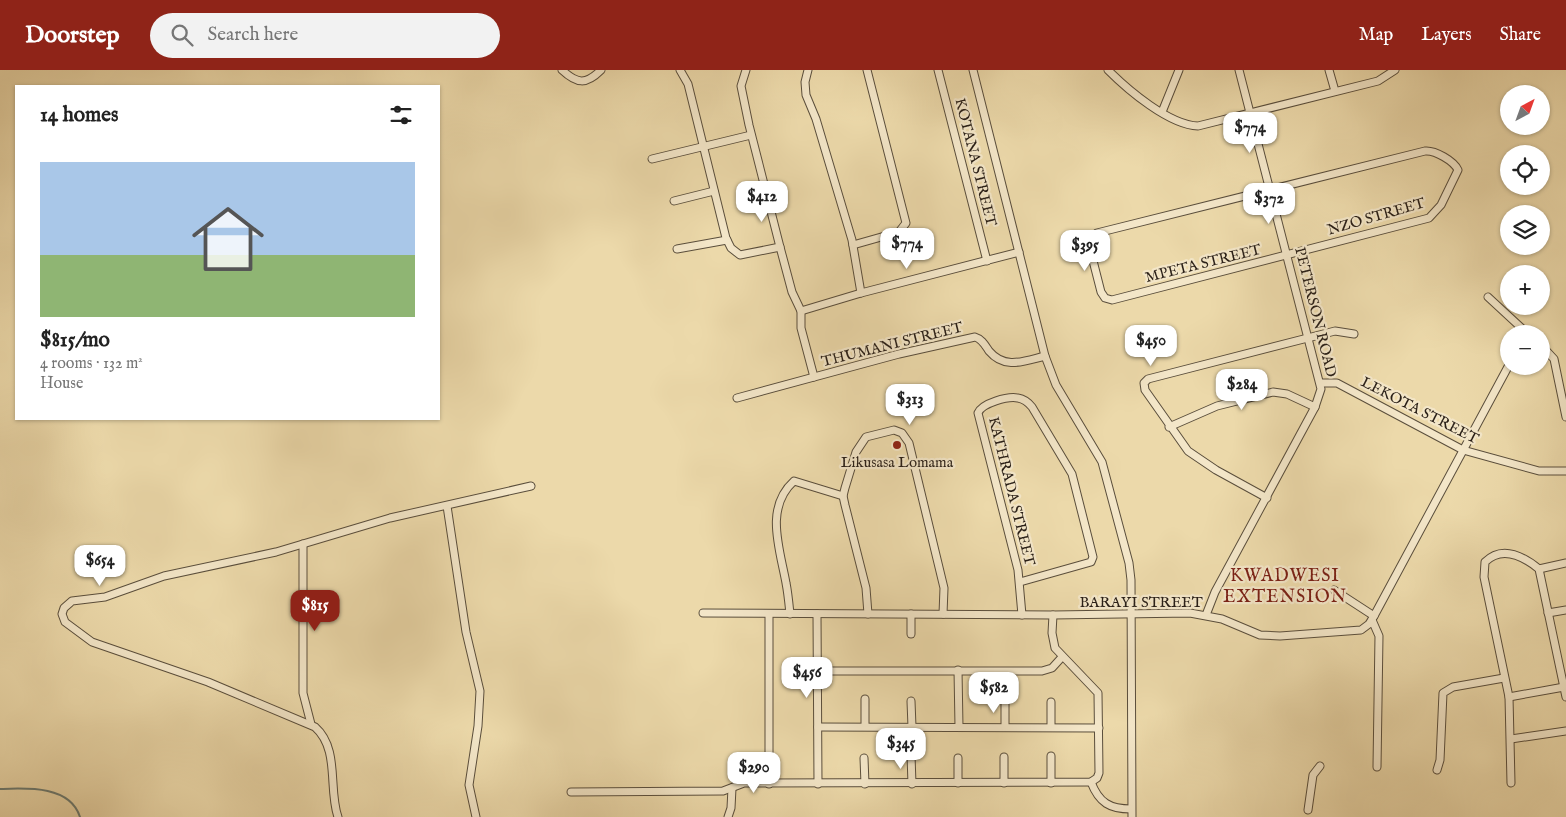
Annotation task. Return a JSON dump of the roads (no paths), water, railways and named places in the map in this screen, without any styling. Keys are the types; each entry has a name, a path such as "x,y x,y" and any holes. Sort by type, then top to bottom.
{"street":[{"path":"562,70 573,80 583,83 601,70"},
{"path":"680,70 688,84 727,240 734,252 740,255 780,247"},
{"path":"746,70 741,86 751,135 792,292 801,311 801,328 814,377"},
{"path":"808,70 805,82 806,95 816,119 853,245 861,293"},
{"path":"853,245 899,232 906,223 867,70"},
{"name":"KOTANA STREET","path":"938,70 987,261"},
{"path":"973,70 1045,356 1056,384 1102,462 1129,563 1132,817"},
{"path":"1108,70 1130,92 1162,112 1184,124 1198,126 1378,81 1395,70"},
{"path":"1162,112 1179,70"},
{"name":"PETERSON ROAD","path":"1206,615 1215,592 1315,407 1320,396 1321,383 1239,70"},
{"path":"1329,70 1335,91"},
{"path":"652,159 751,135"},
{"name":"NZO STREET","path":"1271,189 1427,150 1457,167 1457,176 1438,209 1429,218 1288,255"},
{"name":"MPETA STREET","path":"1271,189 1093,235 1089,245 1101,292 1105,298 1112,300 1288,255"},
{"path":"674,201 714,190"},
{"path":"677,249 727,240"},
{"path":"801,311 861,293 1019,252"},
{"path":"1488,297 1518,325"},
{"path":"1267,498 1201,461 1181,444 1145,390 1146,381 1308,338 1339,331 1354,334"},
{"name":"THUMANI STREET","path":"737,398 899,354 975,337 981,340 996,357 1011,364 1045,356"},
{"path":"1550,355 1554,359 1566,417"},
{"path":"1373,618 1504,375"},
{"name":"LEKOTA STREET","path":"1321,383 1337,383 1463,450 1539,471 1566,472"},
{"path":"1169,427 1217,406 1273,392 1287,394 1315,407"},
{"name":"KATHRADA STREET","path":"1020,582 1092,562 1093,557 1072,474 1032,406 1025,400 1016,397 990,404 982,408 978,413 1020,582 1022,615"},
{"path":"868,614 865,582 843,496 856,452 864,440 870,435 890,430 902,433 909,443 944,588 943,614"},
{"path":"790,614 775,524 782,496 794,481 843,496"},
{"path":"338,817 330,756 324,737 311,724 208,682 92,642 71,628 63,618 64,608 72,601 105,597 164,576 304,544 390,518 531,486"},
{"path":"447,506 466,632 480,691 478,726 469,785 476,817"},
{"path":"304,544 303,693 311,724"},
{"path":"1511,783 1509,697 1483,568 1485,562 1495,555 1512,553 1529,561 1539,569 1566,697"},
{"path":"1539,569 1566,563"},
{"path":"1334,590 1373,618 1379,636 1377,767"},
{"path":"1548,613 1566,610"},
{"name":"BARAYI STREET","path":"703,612 769,614 1206,615 1260,634 1280,636 1357,631 1366,627 1373,618"},
{"path":"769,614 769,784"},
{"path":"817,614 818,784"},
{"path":"911,614 911,634"},
{"path":"571,792 723,791 744,783 958,784 1091,782 1097,778 1099,773 1098,693 1053,644 1053,615"},
{"path":"818,671 1042,671 1052,668 1062,656"},
{"path":"958,670 959,727"},
{"path":"1437,770 1440,760 1443,693 1453,687 1504,678"},
{"path":"1509,697 1564,687"},
{"path":"865,699 865,726"},
{"path":"1005,700 1005,727"},
{"path":"911,701 912,727"},
{"path":"1051,702 1051,727"},
{"path":"818,727 1099,728"},
{"path":"1511,739 1566,731"},
{"path":"911,755 912,784"},
{"path":"1051,756 1051,783"},
{"path":"1004,757 1004,783"},
{"path":"864,758 865,784"},
{"path":"958,758 958,784"},
{"path":"1308,810 1313,775 1320,766"},
{"path":"1091,782 1096,795 1105,805 1132,809"},
{"path":"728,817 731,808 732,788"}],"waterway":[{"path":"0,789 34,789 57,794 67,799 75,807 80,817"}],"place":[{"name":"Likusasa Lomama","path":"897,445"}],"district":[{"name":"KWADWESI EXTENSION","path":"1285,585"}]}
